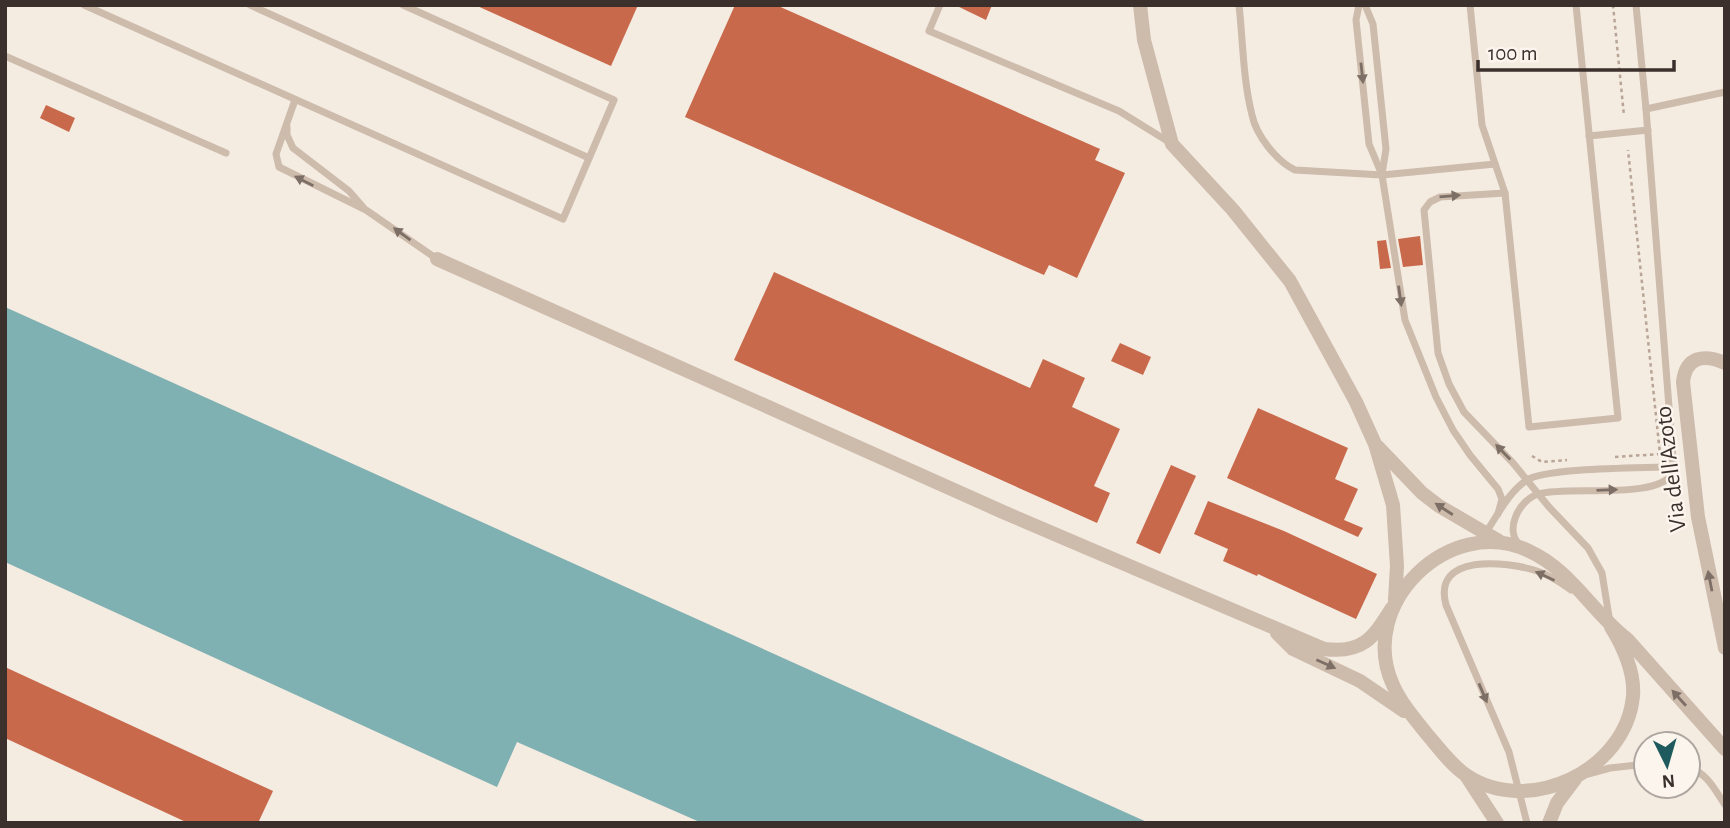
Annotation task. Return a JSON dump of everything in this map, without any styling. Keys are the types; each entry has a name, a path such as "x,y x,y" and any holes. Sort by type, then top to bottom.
{"street":[{"path":"1140,5 1144,40 1172,144 1233,211 1290,281 1356,402 1375,444 1393,505 1397,566 1394,605 1385,644 1386,661 1394,687 1414,718 1466,775 1497,823"},
{"path":"437,259 1003,512 1324,649 1345,649 1368,641 1422,569 1440,555 1460,547 1488,543 1529,550 1559,570 1611,627 1628,664 1633,694 1632,706 1621,733 1599,760 1577,777 1562,794 1549,823"},
{"name":"Via dell'Azoto","path":"1725,363 1715,359 1696,359 1689,363 1685,370 1683,382 1698,517 1725,648"},
{"path":"1375,444 1422,493 1503,544"},
{"path":"1271,627 1293,649 1360,681 1414,718"},
{"path":"1611,627 1627,639 1725,749"},
{"path":"1466,775 1495,788 1518,791 1551,788 1577,777"}],"lane":[{"path":"84,5 563,219 614,100 403,5"},
{"path":"250,5 589,158"},
{"path":"940,5 929,31 1119,111 1172,144"},
{"path":"1239,5 1252,116 1279,158 1295,170 1382,175 1495,164"},
{"path":"1359,5 1356,20 1369,144 1382,175 1405,320 1436,397 1453,430 1500,494 1502,506 1498,514"},
{"path":"1365,5 1373,24 1386,149 1382,175"},
{"path":"1470,5 1482,125 1505,193 1529,427 1618,418 1576,5"},
{"path":"1636,5 1674,453"},
{"path":"5,56 226,153"},
{"path":"1646,109 1725,92"},
{"path":"295,100 276,154 279,167 366,210 437,259"},
{"path":"288,121 287,135 293,148 349,191 366,210"},
{"path":"1589,136 1648,130"},
{"path":"1505,193 1440,197 1430,202 1424,210 1437,345 1443,370 1464,412 1597,561 1606,587 1611,627"},
{"name":"Via dell'Azoto","path":"1527,480 1546,474 1662,467 1671,463 1674,453"},
{"name":"Via dell'Azoto","path":"1539,494 1654,485 1671,476 1675,466 1674,453"},
{"path":"1460,547 1484,534 1515,491 1527,480"},
{"path":"1529,550 1516,541 1512,524 1530,499 1539,494"},
{"path":"1527,823 1508,752 1446,605 1443,591 1445,580 1454,572 1472,565 1521,567 1553,579 1601,614"},
{"path":"1577,777 1632,766"},
{"path":"1702,775 1725,805"}],"path":[{"path":"1613,5 1624,116"},
{"path":"1603,458 1660,454 1628,150"},
{"path":"1532,456 1542,462 1578,459"}],"water":[{"path":"5,307 1149,823 702,823 517,742 497,787 5,562"}],"building":[{"path":"475,5 638,5 611,66"},
{"path":"735,5 776,5 1100,149 1095,160 1125,173 1077,278 1049,265 1044,275 685,117"},
{"path":"955,5 992,5 986,20"},
{"path":"46,105 75,118 69,132 40,118"},
{"path":"1420,236 1423,265 1403,267 1398,239"},
{"path":"1386,240 1391,268 1380,269 1377,241"},
{"path":"774,272 1030,388 1043,359 1085,378 1072,407 1120,429 1094,486 1110,493 1097,523 734,360"},
{"path":"1120,343 1151,357 1143,375 1111,361"},
{"path":"1258,408 1348,448 1335,479 1358,489 1344,520 1363,528 1358,537 1227,478"},
{"path":"1171,465 1196,476 1160,554 1136,543"},
{"path":"1208,501 1284,531 1377,574 1356,619 1223,561 1228,549 1194,534"},
{"path":"5,667 273,791 258,823 188,823 5,738"}]}
